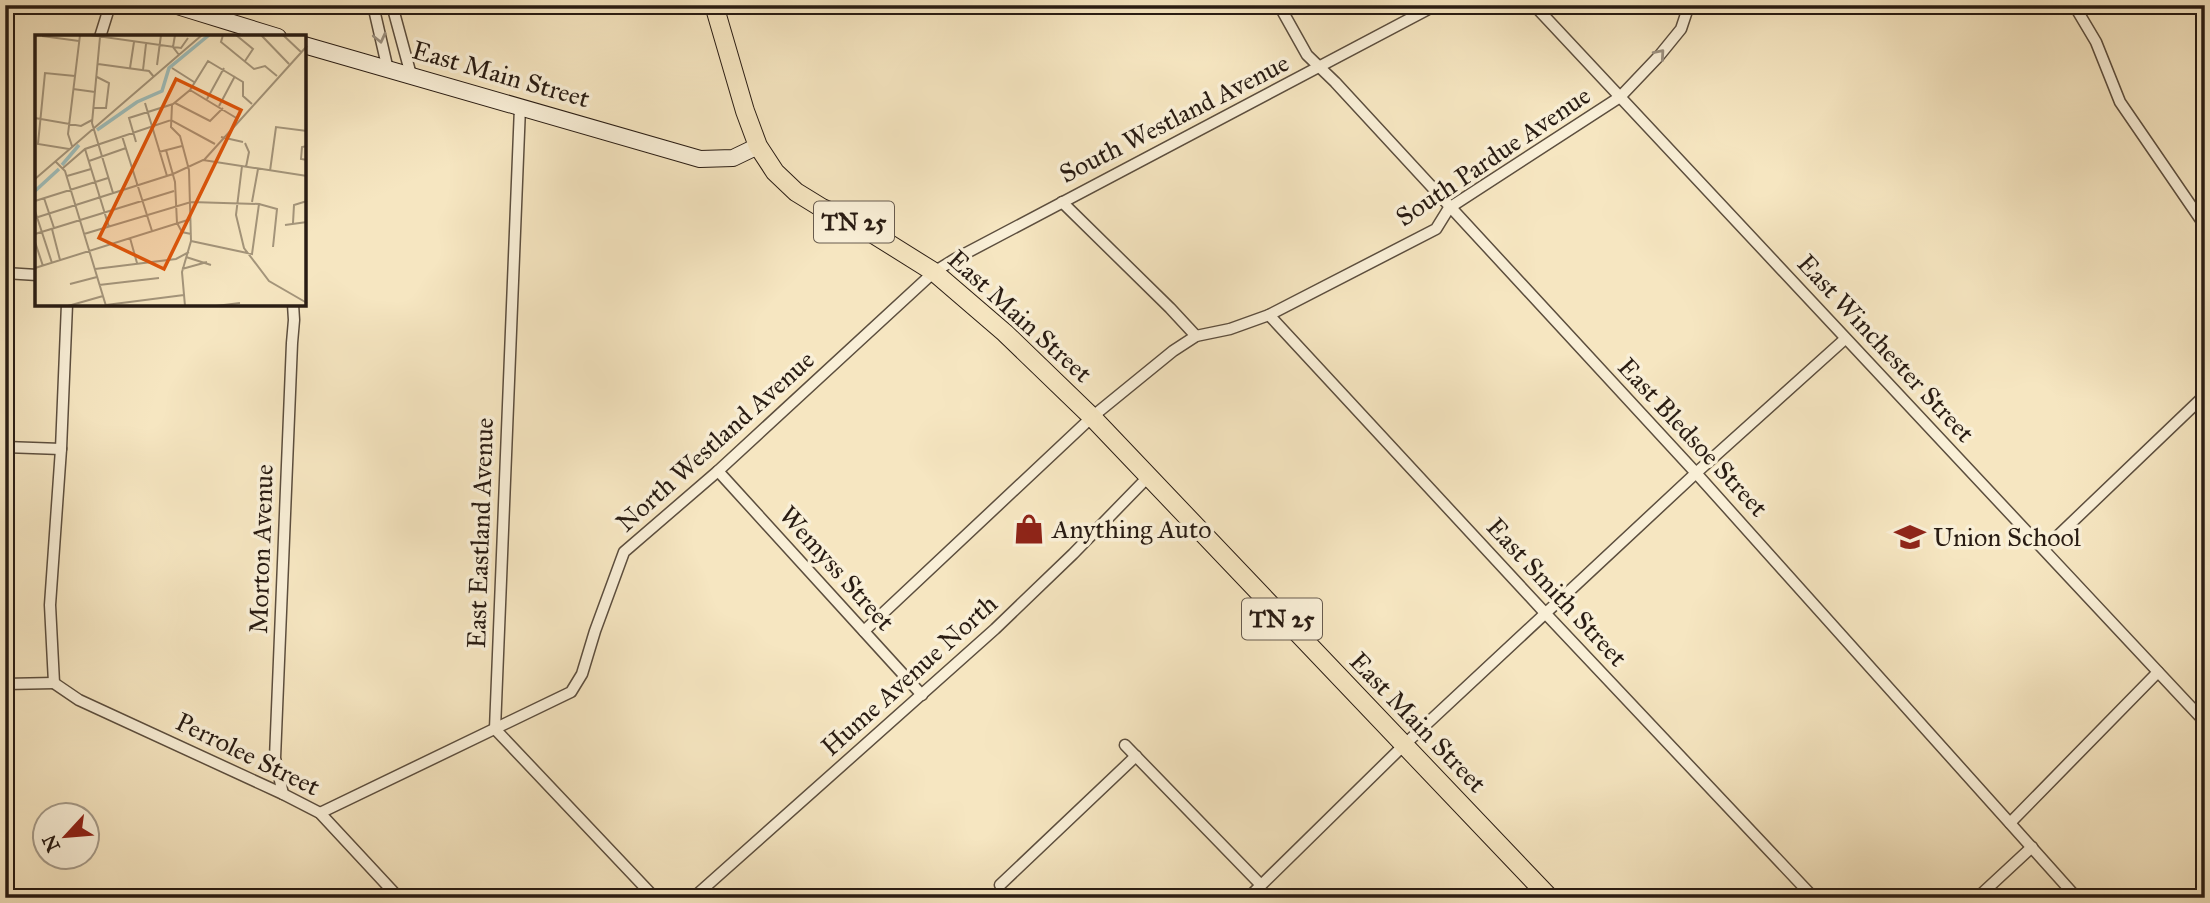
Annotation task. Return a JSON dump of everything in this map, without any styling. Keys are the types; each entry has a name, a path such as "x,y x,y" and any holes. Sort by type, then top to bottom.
{"main road":[{"name":"TN 25","path":"714,5 758,146"},
{"name":"East Main Street","path":"758,146 775,172 796,192 822,208 860,225 934,272 1005,333 1092,417 1550,898"}],"street":[{"path":"101,35 110,5"},
{"path":"174,5 272,35"},
{"path":"373,5 388,70"},
{"path":"393,5 411,75"},
{"name":"East Bledsoe Street","path":"1279,5 1307,55 1335,82 1696,473 2077,898"},
{"name":"South Westland Avenue","path":"934,272 1436,5"},
{"name":"East Winchester Street","path":"1534,5 2205,722"},
{"name":"South Pardue Avenue","path":"864,631 1092,417 1173,351 1196,336 1230,329 1269,315 1436,229 1449,208 1620,97 1681,29 1689,5"},
{"path":"2074,5 2096,42 2120,102 2205,226"},
{"name":"East Main Street","path":"306,46 700,159 733,158 758,146"},
{"name":"East Eastland Avenue","path":"495,729 520,107"},
{"path":"1062,202 1196,336"},
{"name":"North Westland Avenue","path":"320,813 571,692 582,674 624,552 718,471 934,272"},
{"path":"5,273 35,275"},
{"path":"5,684 54,683 50,605 61,449 67,306"},
{"name":"Morton Avenue","path":"283,794 275,758 293,306"},
{"name":"East Smith Street","path":"1269,315 1814,898"},
{"path":"1248,898 1403,746 1696,473 1845,339"},
{"path":"2044,549 2205,395"},
{"path":"5,447 61,449"},
{"name":"Wemyss Street","path":"718,471 922,695"},
{"name":"Hume Avenue North","path":"693,898 922,695 1073,554 1148,477"},
{"path":"2010,822 2158,672"},
{"name":"Perrolee Street","path":"54,683 79,700 320,813 399,898"},
{"path":"495,729 655,898"},
{"path":"1125,745 1261,884"},
{"path":"1000,885 1136,756"},
{"path":"1977,898 2032,847"}],"place":[{"name":"Anything Auto","path":"1029,529"},
{"name":"Union School","path":"1910,537"}]}
